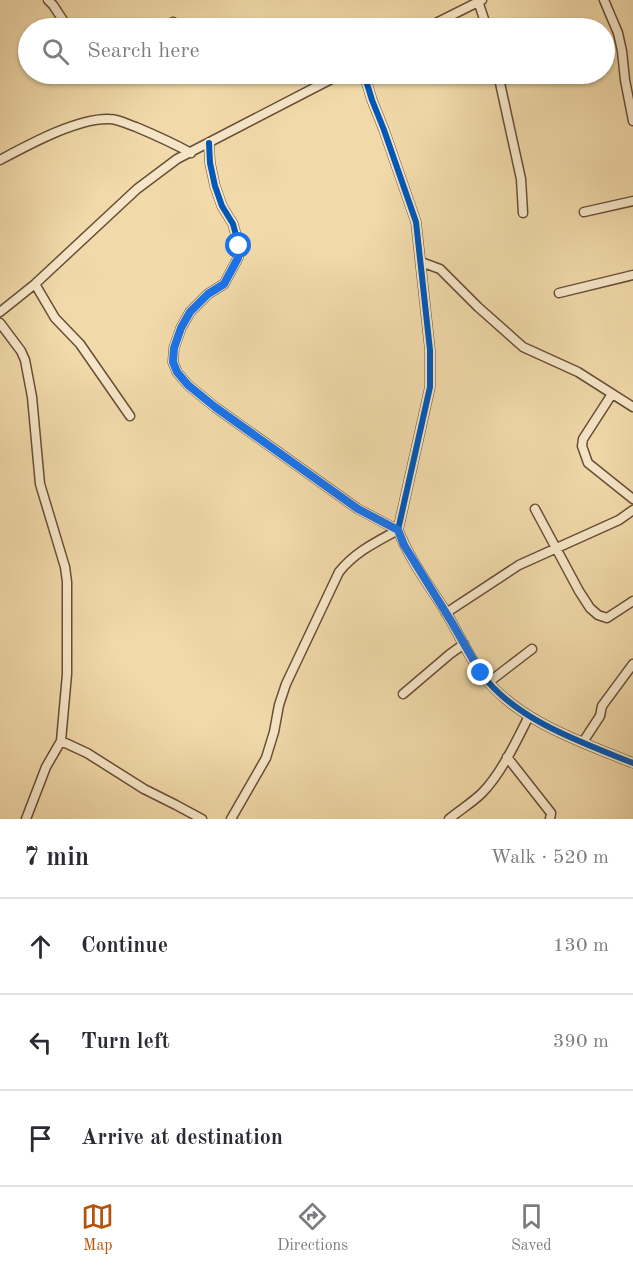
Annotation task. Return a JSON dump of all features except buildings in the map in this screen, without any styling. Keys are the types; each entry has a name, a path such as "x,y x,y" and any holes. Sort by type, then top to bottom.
{"street":[{"path":"48,0 61,18"},
{"path":"604,0 612,18"},
{"path":"443,18 468,3 480,1 484,18"},
{"path":"615,26 622,51 633,121"},
{"path":"0,312 35,284 137,189 177,159 322,84"},
{"path":"367,84 416,222 430,350 430,387 398,530 404,545 481,673 499,693 529,716 633,763"},
{"path":"500,84 520,179 522,213"},
{"path":"0,160 57,132 89,121 109,119 158,136 191,153"},
{"path":"209,143 215,186 232,224 239,246 238,258 224,284 208,294 190,312 181,328 174,348 173,362 177,372 188,385 215,407 358,509 398,530"},
{"path":"584,212 633,201"},
{"path":"421,262 440,269 523,347 578,372 633,407"},
{"path":"559,293 633,275"},
{"path":"35,284 55,318 80,344 130,416"},
{"path":"0,323 25,360 32,397 40,484 65,567 66,582 67,674 61,741 46,767 26,819"},
{"path":"612,394 583,439 582,446 588,463 633,499"},
{"path":"535,509 590,608 598,615 607,618 633,602"},
{"path":"446,613 519,565 619,520 633,510"},
{"path":"231,819 266,758 286,684 339,572 358,553 398,530"},
{"path":"404,694 464,644"},
{"path":"489,682 532,649"},
{"path":"583,742 600,716 602,706 633,664"},
{"path":"449,819 483,792 507,757 529,716"},
{"path":"61,741 87,753 144,789 202,819"},
{"path":"507,757 544,804 550,813 550,819"}],"cycle path":[{"path":"367,84 416,222 430,350 430,387 398,530 413,561 444,609 471,658 495,690 530,717 550,728 633,763"},
{"path":"209,143 215,186 222,206 233,224 239,246 238,258 224,284 208,294 190,312 181,328 174,348 173,362 177,372 188,385 215,407 358,509 398,530"}],"route":[{"path":"239,246 238,258 224,284 208,294 190,312 181,328 174,348 173,362 177,372 188,385 215,407 358,509 398,530 404,545 481,673"}]}
